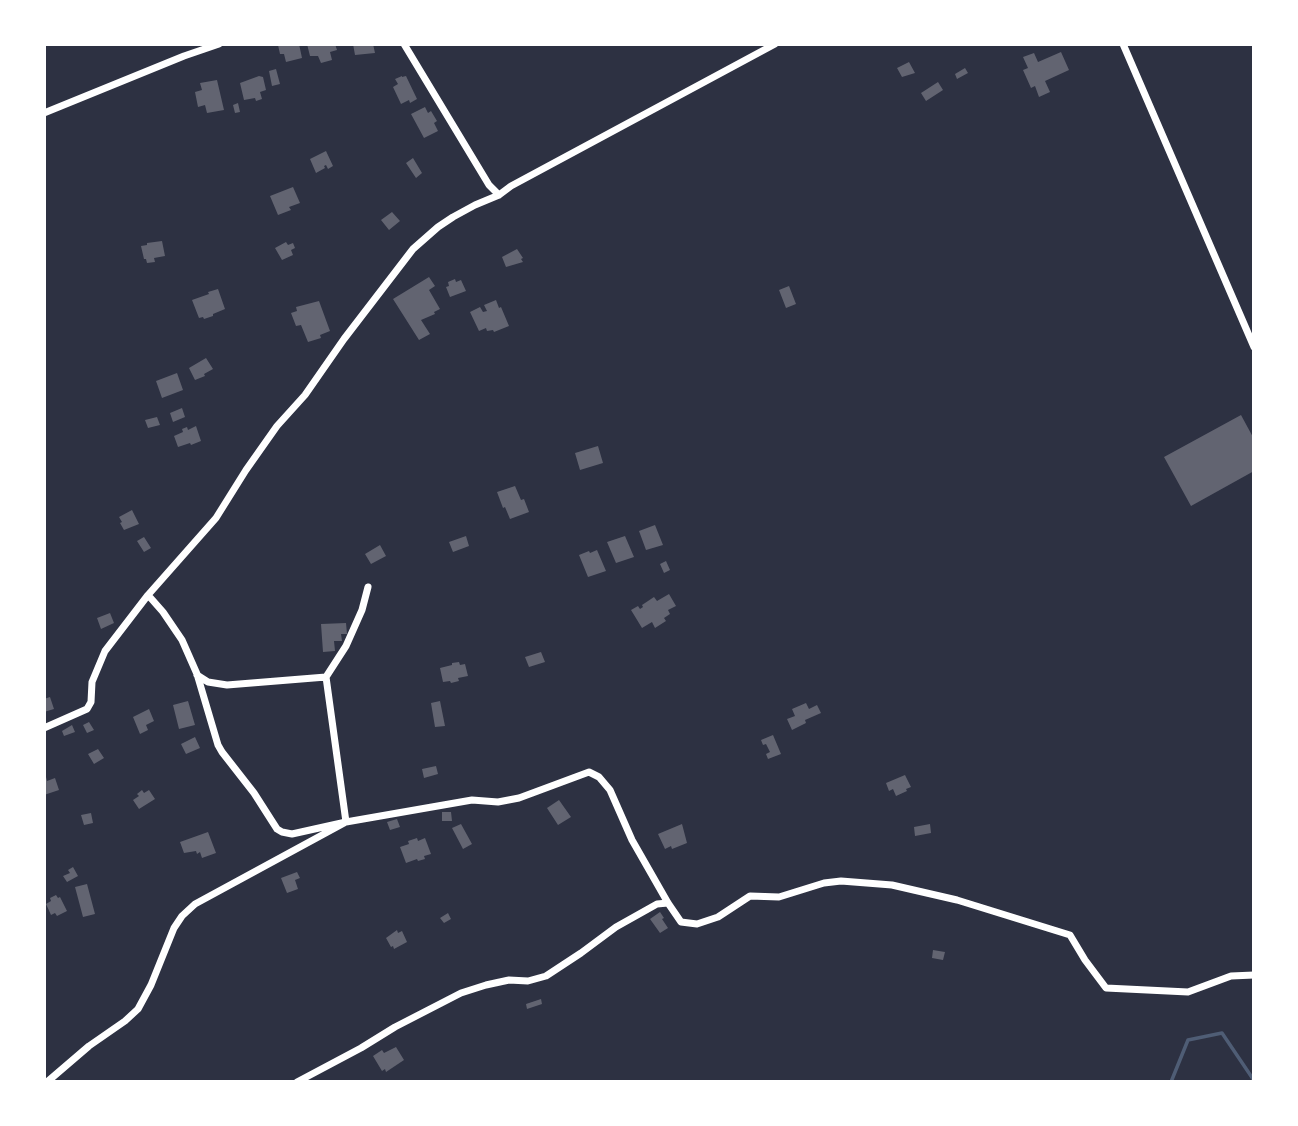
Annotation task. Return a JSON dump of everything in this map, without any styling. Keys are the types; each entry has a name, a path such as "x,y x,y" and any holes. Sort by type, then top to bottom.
{"street":[{"path":"44,113 219,44"},
{"path":"404,44 489,185 499,195"},
{"path":"44,728 87,709 91,702 92,682 104,651 148,595 216,518 261,447 305,395 413,249 453,217 499,195 511,186 775,44"},
{"path":"1123,44 1254,347"},
{"path":"346,822 326,677 346,646 362,610 368,587"},
{"path":"148,595 182,640 197,674 218,745 277,829 292,834 472,800 498,802 519,798 589,772 599,776 610,790 632,840 681,922 697,924 718,917 750,897 779,897 824,883 841,881 892,885 957,900 1070,935 1106,988 1188,992 1231,976 1254,975"},
{"path":"197,674 208,682 226,685 326,677"},
{"path":"47,1082 138,1009 151,985 174,928 195,904 346,822"},
{"path":"297,1082 461,993 509,980 528,981 546,976 616,927 657,904 668,902"}],"building":[{"path":"299,44 302,58 286,62 284,54 280,54 278,45"},
{"path":"307,44 335,44 337,50 330,52 332,60 321,63 318,56 310,56"},
{"path":"353,44 373,44 375,53 355,55"},
{"path":"1061,52 1069,70 1045,81 1050,92 1039,97 1035,86 1031,88 1023,70 1028,68 1023,57 1034,53 1038,62"},
{"path":"909,62 915,73 902,77 897,68"},
{"path":"965,68 968,73 957,79 955,74"},
{"path":"276,69 280,84 272,86 269,71"},
{"path":"406,76 417,99 410,103 409,100 401,104 393,87 398,84 395,79"},
{"path":"263,77 266,90 260,92 262,99 244,100 240,83"},
{"path":"217,80 224,110 207,113 205,105 198,107 195,92 202,90 200,83"},
{"path":"938,82 943,90 926,101 921,93"},
{"path":"238,103 240,112 235,113 233,105"},
{"path":"425,107 437,121 434,123 438,131 424,138 411,114"},
{"path":"326,151 333,166 328,169 326,165 316,173 310,159"},
{"path":"413,158 422,173 416,178 406,163"},
{"path":"293,187 300,203 278,215 270,196"},
{"path":"392,212 400,221 389,230 381,220"},
{"path":"162,241 165,256 154,258 155,262 147,263 141,246"},
{"path":"286,242 288,245 293,243 295,248 291,250 293,255 282,260 275,248"},
{"path":"517,249 523,262 506,267 502,257"},
{"path":"429,277 435,286 429,290 440,309 421,320 430,334 419,340 393,299"},
{"path":"455,279 456,282 461,280 466,291 450,297 446,287 449,286 448,282"},
{"path":"789,286 796,304 786,308 779,290"},
{"path":"218,289 225,309 213,316 199,318 192,300"},
{"path":"496,300 509,326 494,332 487,331 486,328 479,331 470,312 480,307 483,312 487,311 484,305"},
{"path":"319,301 330,331 320,335 321,338 308,342 301,325 296,326 291,313 297,311 296,307"},
{"path":"206,358 213,369 195,380 189,368"},
{"path":"177,373 183,390 162,398 156,381"},
{"path":"182,408 185,417 173,422 170,413"},
{"path":"1241,415 1254,439 1254,471 1191,506 1164,457"},
{"path":"157,417 160,425 148,428 145,420"},
{"path":"196,426 201,441 178,447 174,436 183,432 182,429 187,427 188,430"},
{"path":"598,446 603,463 580,470 575,453"},
{"path":"515,486 529,512 510,519 497,492"},
{"path":"132,510 139,524 124,530 119,517"},
{"path":"655,525 663,545 646,550 639,531"},
{"path":"466,536 469,546 453,552 449,542"},
{"path":"625,536 634,557 616,563 607,542"},
{"path":"144,537 151,548 144,552 137,541"},
{"path":"380,545 386,556 371,564 365,554"},
{"path":"597,550 606,571 588,577 579,555"},
{"path":"666,561 670,570 664,573 660,564"},
{"path":"669,594 676,606 668,610 670,614 664,618 666,621 655,628 652,622 642,628 631,610 638,606 640,609 654,597 657,601"},
{"path":"110,613 114,623 101,629 97,618"},
{"path":"346,623 347,634 341,634 342,641 334,641 335,651 323,652 321,624"},
{"path":"541,652 545,662 529,667 525,657"},
{"path":"459,662 460,665 465,664 468,676 451,683 443,682 440,668"},
{"path":"50,697 54,709 44,712 44,699"},
{"path":"188,701 195,725 179,729 173,705"},
{"path":"440,701 445,726 435,727 431,703"},
{"path":"806,703 809,709 817,705 821,713 792,730 787,719 795,716 792,709"},
{"path":"149,709 154,721 146,725 148,730 140,734 133,717"},
{"path":"89,722 94,730 87,733 83,725"},
{"path":"72,725 75,732 64,736 62,731"},
{"path":"773,735 781,754 768,759 766,754 770,752 761,740"},
{"path":"195,737 200,748 186,754 181,744"},
{"path":"98,749 104,758 94,764 88,754"},
{"path":"436,766 438,774 424,778 422,769"},
{"path":"45,773 47,781 55,778 59,790 44,795"},
{"path":"905,775 911,787 896,796 893,789 889,791 886,783"},
{"path":"142,790 144,793 149,790 155,799 139,809 133,800"},
{"path":"559,800 571,817 558,825 547,808"},
{"path":"442,812 451,812 452,821 442,821"},
{"path":"91,813 93,823 84,825 81,815"},
{"path":"397,819 400,827 390,830 387,822"},
{"path":"461,824 472,844 463,849 452,828"},
{"path":"682,824 687,843 665,849 658,834"},
{"path":"930,824 931,833 915,836 914,827"},
{"path":"208,832 216,853 202,858 200,852 184,853 180,842"},
{"path":"417,838 418,841 425,838 431,854 424,856 425,859 406,863 400,847"},
{"path":"73,867 78,876 67,882 63,876 70,873 68,870"},
{"path":"297,872 300,878 295,880 298,889 287,893 281,878"},
{"path":"87,884 95,914 83,917 75,887"},
{"path":"56,895 60,897 67,911 57,916 55,913 51,915 46,904"},
{"path":"660,912 668,928 660,933 650,919"},
{"path":"448,913 451,919 444,923 440,918"},
{"path":"397,930 398,933 402,931 407,942 394,949 386,938"},
{"path":"933,950 945,952 943,960 932,958"},
{"path":"541,999 542,1004 527,1009 526,1004"},
{"path":"396,1047 404,1060 386,1072 385,1069 382,1071 373,1056 382,1050 384,1053"}],"waterway":[{"path":"1171,1082 1188,1040 1222,1033 1254,1079"}]}
